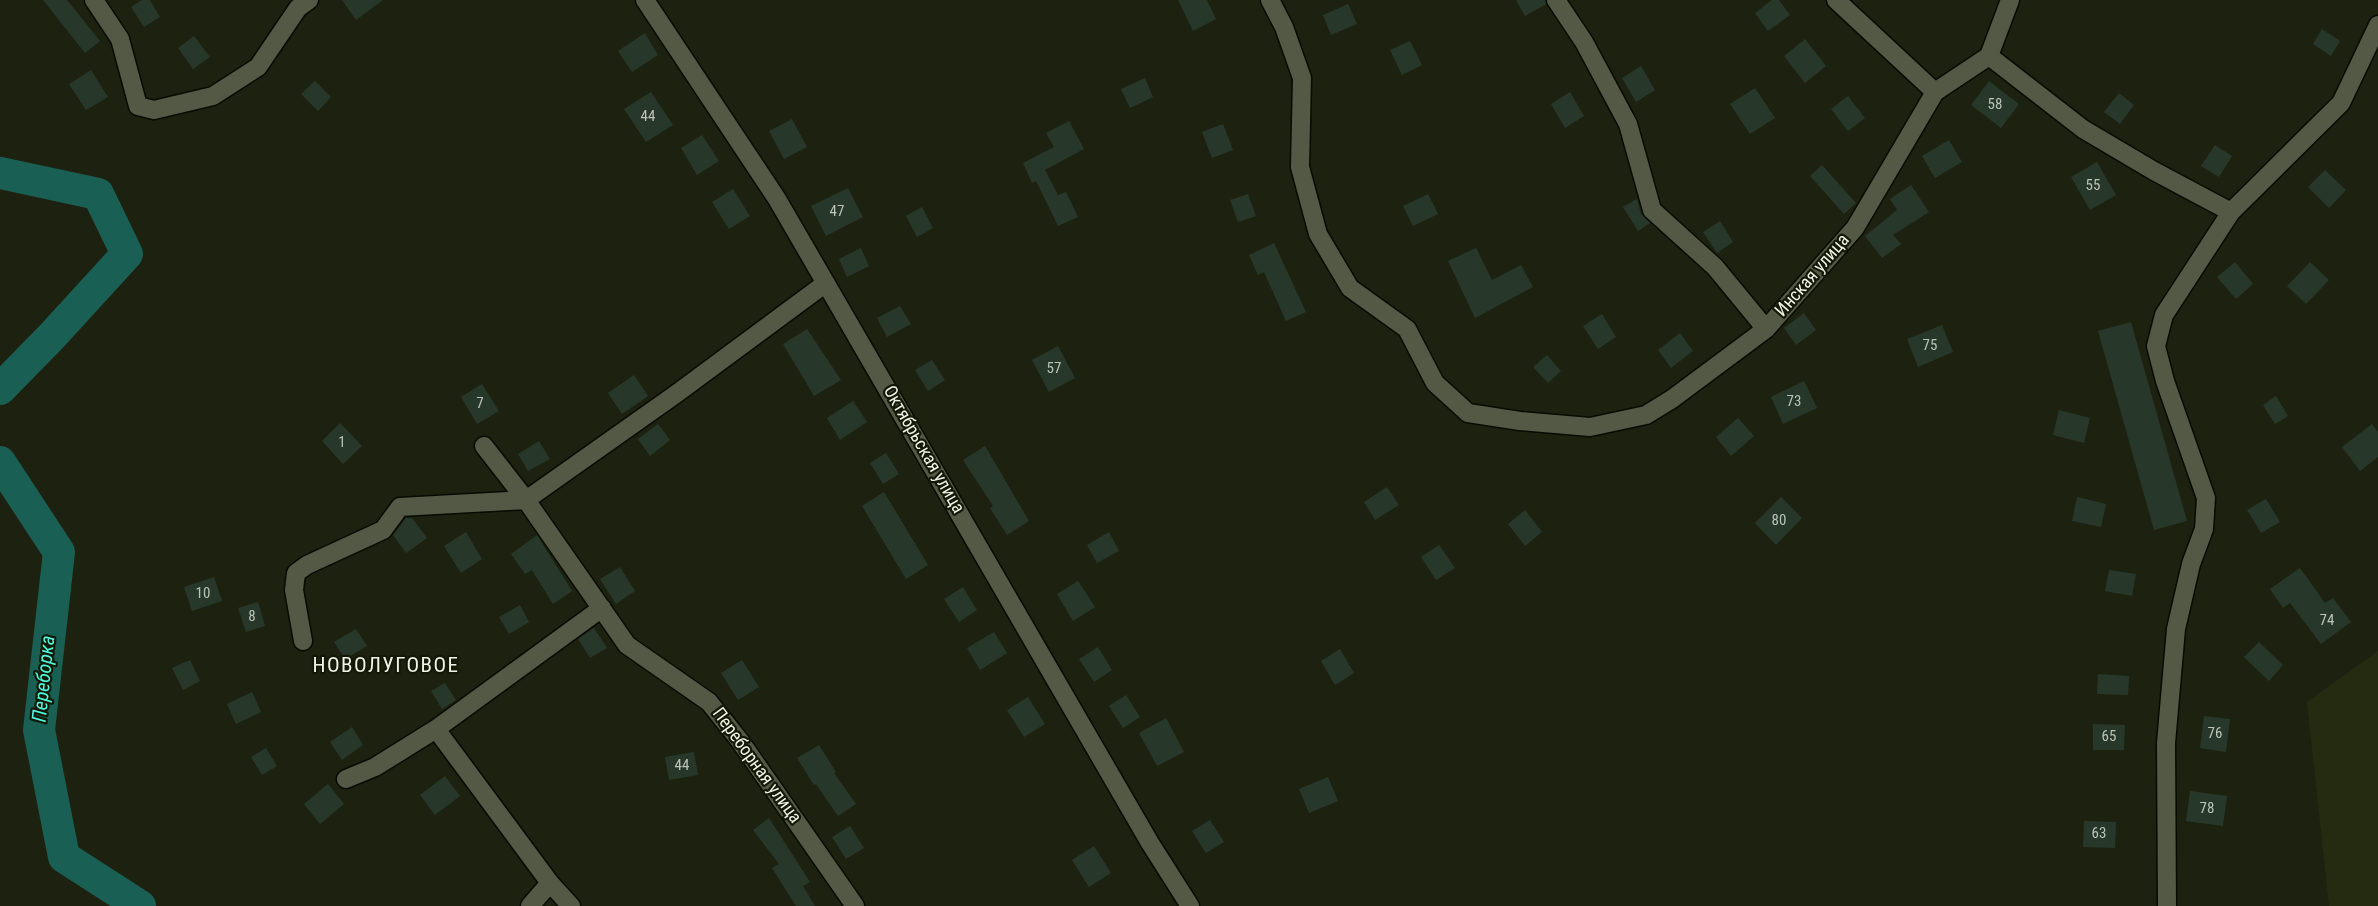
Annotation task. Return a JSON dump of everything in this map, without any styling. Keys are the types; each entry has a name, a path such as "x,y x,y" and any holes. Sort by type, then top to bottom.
{"street":[{"path":"94,0 120,39 138,106 154,110 213,96 258,67 298,8 309,0"},
{"name":"Октябрьская улица","path":"645,0 777,199 1150,843 1190,906"},
{"name":"Инская улица","path":"1270,0 1284,27 1302,78 1300,167 1318,234 1350,288 1407,329 1435,383 1468,413 1520,421 1590,426 1646,415 1672,399 1766,329 1855,228 1935,92 1989,56"},
{"path":"1556,0 1584,42 1628,124 1652,210 1715,267 1766,329"},
{"path":"1836,0 1935,92"},
{"path":"2010,0 1989,56 2083,129 2154,171 2231,212"},
{"path":"2167,906 2166,743 2176,629 2191,564 2204,528 2206,498 2165,381 2156,346 2164,315 2231,212 2341,103 2378,25"},
{"path":"303,641 294,590 296,573 307,565 383,530 400,507 526,500 676,394 826,283"},
{"name":"Переборная улица","path":"484,446 526,500 627,645 710,702 740,741 855,906"},
{"path":"346,779 375,767 436,729 602,608"},
{"path":"436,729 550,883 572,906"},
{"path":"530,906 550,883"}],"shaded area":[{"path":"2378,651 2378,906 2329,906 2307,702"}],"building":[{"path":"43,0 67,0 100,41 85,53"},
{"path":"142,0 150,0 160,17 144,27 131,7"},
{"path":"342,0 383,0 356,20"},
{"path":"1178,0 1207,0 1216,19 1193,31"},
{"path":"1516,0 1545,0 1546,4 1525,16"},
{"path":"1772,0 1779,0 1790,15 1768,31 1755,13"},
{"path":"1348,4 1357,24 1331,35 1323,15"},
{"path":"2322,29 2340,41 2331,56 2313,44"},
{"path":"645,33 658,55 632,72 618,51"},
{"path":"194,36 210,57 193,69 178,48"},
{"path":"1805,39 1826,66 1805,83 1784,56"},
{"path":"1410,41 1422,65 1402,75 1390,50"},
{"path":"1641,66 1655,90 1636,102 1622,78"},
{"path":"91,70 108,97 86,110 69,84"},
{"path":"1145,78 1153,97 1130,108 1121,89"},
{"path":"315,81 331,97 318,111 301,94"},
{"path":"1989,81 2019,104 2001,128 1971,105"},
{"path":"1755,88 1775,118 1750,134 1730,104"},
{"path":"651,92 673,125 646,142 624,109"},
{"path":"1570,92 1584,116 1565,128 1551,104"},
{"path":"2119,93 2134,105 2120,124 2104,112"},
{"path":"1848,96 1865,118 1848,131 1831,109"},
{"path":"792,119 807,147 784,159 769,131"},
{"path":"1069,121 1084,149 1045,170 1058,195 1066,192 1078,217 1058,226 1036,181 1032,183 1023,163 1054,147 1046,133"},
{"path":"1223,124 1233,150 1212,158 1202,132"},
{"path":"702,135 719,161 697,175 681,148"},
{"path":"1949,140 1962,162 1935,178 1922,156"},
{"path":"2215,145 2232,156 2219,177 2201,166"},
{"path":"2097,162 2116,195 2090,210 2071,177"},
{"path":"1822,165 1856,203 1844,214 1810,176"},
{"path":"2325,170 2346,190 2329,208 2308,187"},
{"path":"1911,185 1929,212 1893,235 1901,244 1882,258 1865,236 1897,210 1890,199"},
{"path":"848,188 863,217 826,236 811,206"},
{"path":"733,189 750,216 729,229 712,202"},
{"path":"1248,194 1256,216 1238,222 1230,200"},
{"path":"1428,194 1438,214 1413,226 1403,206"},
{"path":"1637,199 1641,214 1650,223 1638,231 1623,207"},
{"path":"922,207 933,228 917,237 906,216"},
{"path":"1720,221 1733,242 1717,253 1703,232"},
{"path":"1274,243 1306,312 1286,321 1264,272 1258,275 1249,255"},
{"path":"861,248 869,266 847,277 839,259"},
{"path":"1476,248 1492,280 1521,265 1533,287 1475,318 1448,261"},
{"path":"2235,262 2253,284 2236,299 2217,277"},
{"path":"2310,262 2329,280 2306,304 2287,286"},
{"path":"900,306 911,324 887,337 877,318"},
{"path":"1804,313 1816,330 1796,345 1784,328"},
{"path":"1602,314 1616,337 1598,349 1583,326"},
{"path":"2131,322 2187,521 2154,530 2098,331"},
{"path":"1942,325 1953,352 1918,367 1907,339"},
{"path":"807,329 841,380 814,396 783,344"},
{"path":"1680,333 1693,351 1671,368 1658,350"},
{"path":"1058,346 1075,378 1049,392 1032,360"},
{"path":"1547,355 1561,371 1548,383 1533,367"},
{"path":"932,360 945,380 928,391 915,370"},
{"path":"634,375 648,396 622,414 608,393"},
{"path":"1804,381 1817,408 1783,424 1771,397"},
{"path":"482,384 499,411 477,424 461,397"},
{"path":"2276,396 2288,416 2275,424 2263,405"},
{"path":"853,401 867,422 840,440 827,418"},
{"path":"2059,410 2090,418 2084,443 2053,435"},
{"path":"1738,418 1754,436 1731,456 1716,437"},
{"path":"340,423 362,446 343,464 322,441"},
{"path":"658,424 670,440 650,456 638,439"},
{"path":"2372,424 2378,432 2378,457 2360,471 2342,447"},
{"path":"539,441 550,459 528,471 518,454"},
{"path":"985,446 1029,521 1007,535 990,508 993,506 963,460"},
{"path":"886,453 899,474 883,484 870,463"},
{"path":"1387,487 1399,505 1375,520 1364,502"},
{"path":"884,492 928,565 906,579 862,506"},
{"path":"1781,497 1802,518 1776,545 1755,523"},
{"path":"2077,497 2106,504 2101,527 2072,521"},
{"path":"2266,499 2280,522 2261,533 2247,510"},
{"path":"1525,510 1542,532 1525,546 1508,524"},
{"path":"406,518 412,518 427,538 406,553 393,535"},
{"path":"466,532 482,559 461,573 444,546"},
{"path":"1109,532 1119,551 1097,563 1087,545"},
{"path":"537,535 572,591 553,604 532,570 525,574 511,554"},
{"path":"1439,545 1455,568 1436,580 1421,557"},
{"path":"620,567 635,591 616,604 600,579"},
{"path":"2300,568 2325,603 2333,598 2351,622 2321,644 2290,603 2283,608 2270,589"},
{"path":"2109,570 2136,574 2132,596 2105,591"},
{"path":"214,577 222,601 192,611 184,587"},
{"path":"1078,581 1095,607 1073,621 1057,594"},
{"path":"963,587 977,610 959,622 944,599"},
{"path":"258,602 265,626 246,632 238,608"},
{"path":"520,605 529,622 509,634 499,617"},
{"path":"594,628 607,648 590,658 578,639"},
{"path":"356,629 367,646 345,659 334,642"},
{"path":"994,632 1007,653 980,670 967,648"},
{"path":"2259,642 2283,665 2269,681 2244,657"},
{"path":"1098,647 1112,670 1094,682 1079,659"},
{"path":"1340,649 1354,673 1335,685 1321,661"},
{"path":"190,660 200,681 183,690 172,668"},
{"path":"742,660 759,687 738,700 721,673"},
{"path":"2098,674 2129,676 2128,695 2097,694"},
{"path":"445,683 456,700 442,709 431,691"},
{"path":"252,692 261,712 236,724 227,704"},
{"path":"1126,695 1140,717 1123,728 1109,706"},
{"path":"1028,697 1045,724 1024,737 1007,710"},
{"path":"2204,716 2230,719 2226,752 2200,748"},
{"path":"1166,718 1184,752 1157,766 1139,733"},
{"path":"2093,724 2125,725 2124,750 2093,750"},
{"path":"352,727 363,745 342,760 330,742"},
{"path":"819,745 836,772 834,773 856,804 838,816 797,758"},
{"path":"266,748 277,766 262,775 251,757"},
{"path":"694,752 698,775 669,780 665,757"},
{"path":"445,776 460,796 435,815 420,795"},
{"path":"1328,777 1338,801 1309,813 1299,789"},
{"path":"328,784 344,804 320,824 304,804"},
{"path":"2190,791 2227,796 2223,826 2186,821"},
{"path":"769,818 810,882 803,886 815,906 796,906 772,868 779,864 753,830"},
{"path":"1210,820 1224,842 1206,853 1192,831"},
{"path":"2084,821 2116,822 2115,848 2083,847"},
{"path":"850,826 864,848 846,859 832,837"},
{"path":"1094,846 1111,873 1089,887 1072,860"}],"waterway":[{"name":"Переборка","path":"0,173 98,194 127,254 0,389"},
{"name":"Переборка","path":"0,462 59,552 39,730 64,857 140,906"}],"district":[{"name":"НОВОЛУГОВОЕ","path":"386,667"}]}
